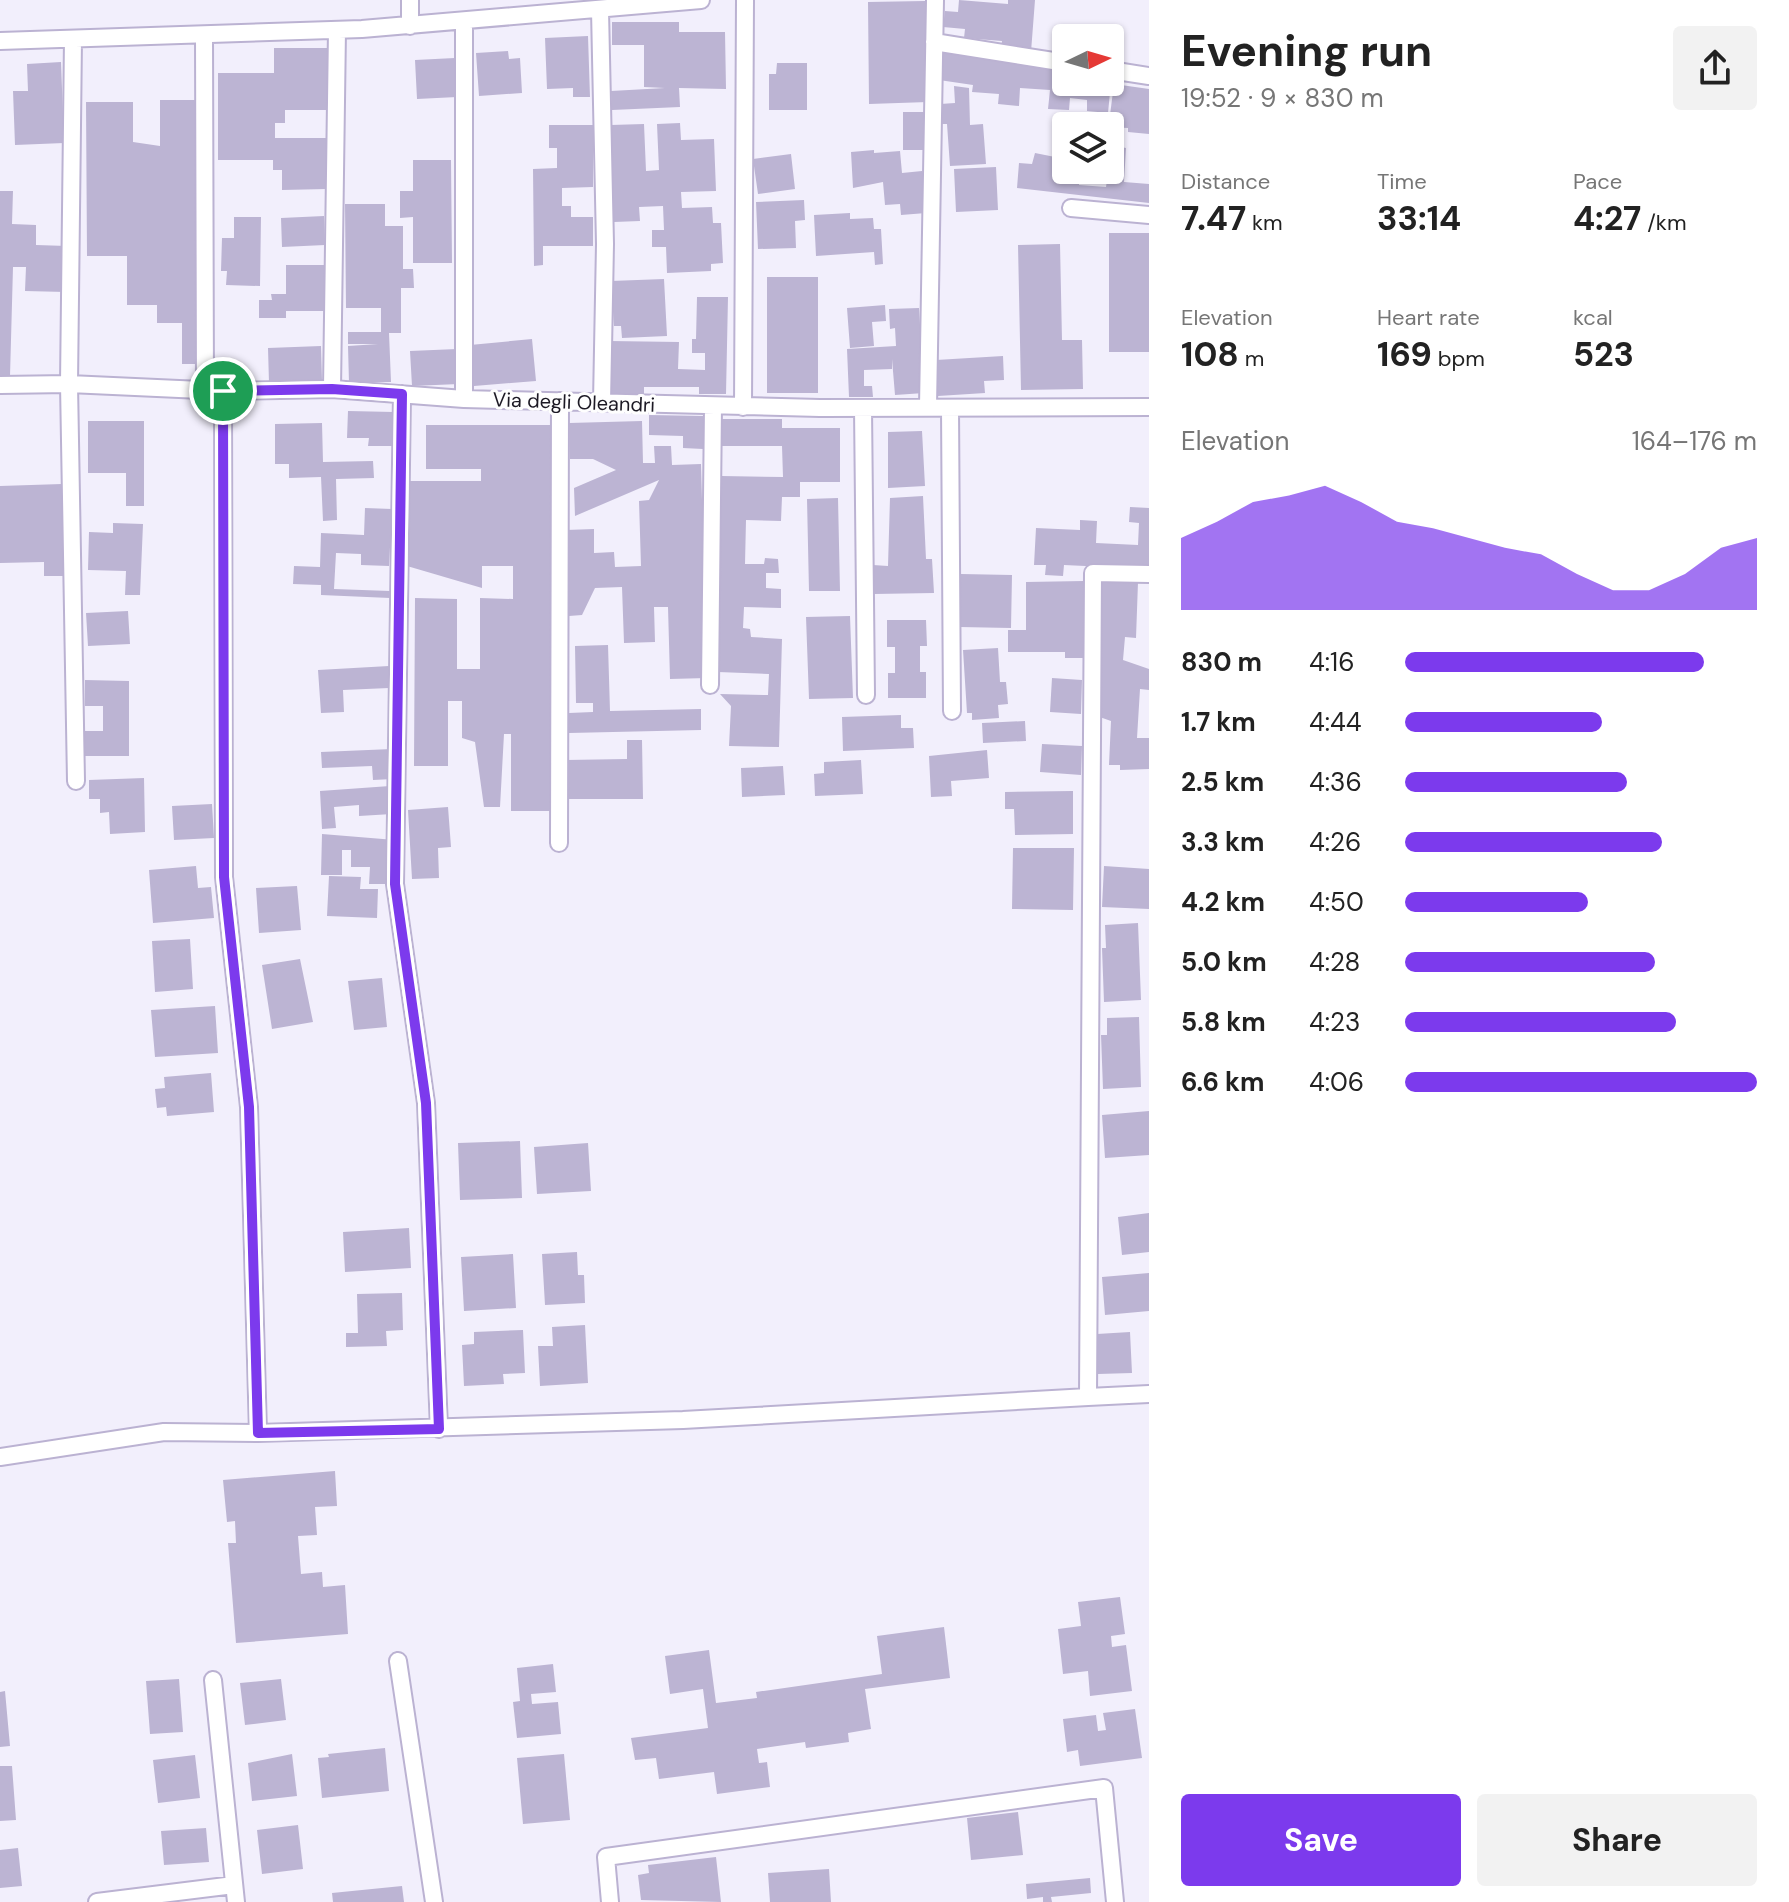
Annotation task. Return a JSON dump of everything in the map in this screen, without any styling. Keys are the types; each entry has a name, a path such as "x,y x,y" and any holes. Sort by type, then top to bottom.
{"street":[{"path":"410,0 410,26"},
{"path":"0,41 410,26 701,0"},
{"path":"743,407 745,0"},
{"path":"928,407 935,0"},
{"path":"600,10 605,244 602,402"},
{"path":"464,21 464,399"},
{"path":"332,389 337,30"},
{"path":"204,35 205,390"},
{"path":"73,39 69,384 76,781"},
{"path":"934,42 1052,61"},
{"path":"1124,72 1149,76"},
{"path":"1071,208 1149,215"},
{"name":"Via degli Oleandri","path":"0,385 69,384 223,391 332,389 464,399 743,407 1149,407"},
{"path":"223,391 224,877 249,1107 258,1433"},
{"path":"402,394 395,884 426,1103 439,1429"},
{"path":"559,843 560,401"},
{"path":"710,685 713,406"},
{"path":"863,408 866,695"},
{"path":"950,408 952,711"},
{"path":"1088,1397 1093,573 1149,574"},
{"path":"0,1457 164,1432 439,1429 683,1420 1149,1394"},
{"path":"398,1661 434,1902"},
{"path":"97,1902 235,1894 213,1680"},
{"path":"610,1902 606,1857 1104,1788 1115,1902"}],"building":[{"path":"959,0 1008,4 1008,0 1035,0 1031,52 1001,50 1002,41 964,38 965,29 943,27 945,11 958,12"},
{"path":"925,1 928,102 869,104 868,2"},
{"path":"612,22 679,22 679,32 725,32 726,89 679,88 680,107 612,110 611,91 665,88 644,87 644,45 612,45"},
{"path":"588,36 590,97 573,97 573,88 547,89 545,38"},
{"path":"274,48 329,48 329,110 285,110 285,123 275,123 275,138 327,138 327,189 282,190 282,170 273,170 273,160 218,160 218,73 274,73"},
{"path":"945,48 1052,66 1052,96 1110,96 1108,112 1087,111 1087,100 1070,98 1069,110 1048,109 1050,90 1020,88 1019,106 998,104 999,94 972,92 973,85 939,80"},
{"path":"508,51 509,59 520,58 522,93 479,96 476,53"},
{"path":"455,58 457,97 417,99 415,60"},
{"path":"61,62 64,143 15,145 13,91 28,91 27,64"},
{"path":"777,63 807,63 807,110 769,110 769,74 776,74"},
{"path":"1124,85 1149,89 1149,134 1128,132 1128,128 1124,128 1124,112 1110,112 1112,96 1124,96"},
{"path":"954,86 969,88 970,125 983,124 986,164 950,166 947,124 941,124 940,104 955,103"},
{"path":"160,100 199,100 200,364 182,364 182,323 157,323 157,305 127,305 127,256 87,256 86,102 133,102 133,142 160,146"},
{"path":"903,112 924,112 923,150 903,150"},
{"path":"680,123 681,140 714,139 716,191 681,192 682,208 712,207 713,223 721,223 723,263 711,264 711,271 667,273 666,247 652,247 652,230 664,230 663,206 639,207 640,221 614,222 611,125 644,124 646,171 659,170 657,124"},
{"path":"549,125 593,125 593,187 562,188 562,206 571,206 571,217 593,217 593,246 543,246 543,265 534,266 533,169 557,168 557,148 549,148"},
{"path":"874,150 874,153 900,151 902,173 922,171 926,213 901,215 900,204 885,205 883,182 853,188 851,152"},
{"path":"1035,153 1052,156 1052,184 1106,187 1106,184 1124,182 1149,184 1149,203 1017,188 1019,163 1032,164"},
{"path":"791,154 795,189 758,194 753,159"},
{"path":"413,160 451,160 452,263 413,263 413,217 400,218 400,191 413,191"},
{"path":"996,167 998,210 956,212 954,169"},
{"path":"0,191 13,191 12,224 36,225 36,245 67,246 66,292 25,291 26,267 13,267 10,376 0,375"},
{"path":"804,200 805,220 795,221 796,248 758,249 756,202"},
{"path":"345,204 385,204 385,226 403,226 403,269 413,269 414,288 401,288 401,333 389,333 391,382 349,383 348,346 378,344 348,344 348,332 381,332 381,308 346,308"},
{"path":"850,213 850,219 873,218 874,229 881,229 883,264 875,265 874,252 816,256 814,215"},
{"path":"324,216 325,245 282,247 281,218"},
{"path":"234,217 261,217 260,286 226,285 227,271 221,271 222,238 234,238"},
{"path":"1109,233 1149,233 1149,352 1109,352"},
{"path":"1060,244 1062,340 1082,340 1083,389 1021,390 1018,245"},
{"path":"286,265 324,265 325,311 286,311 286,318 259,318 259,300 272,300 271,294 286,294"},
{"path":"767,277 818,277 818,393 767,393"},
{"path":"664,279 667,336 622,338 621,326 614,326 611,281"},
{"path":"697,297 728,297 726,394 699,394 699,387 644,387 644,397 608,396 609,341 679,342 678,369 705,370 705,353 692,353 692,339 696,339"},
{"path":"885,305 886,321 872,322 874,346 850,348 847,308"},
{"path":"919,308 924,393 895,395 892,359 892,369 864,370 864,386 872,386 873,397 849,397 847,349 896,346 895,328 890,329 889,309"},
{"path":"532,339 536,381 474,386 470,345"},
{"path":"321,346 322,381 269,383 268,348"},
{"path":"457,349 459,384 412,386 410,351"},
{"path":"1003,356 1004,380 984,381 985,393 938,396 936,360"},
{"path":"348,411 394,412 394,446 368,446 369,438 347,438"},
{"path":"649,415 704,416 703,449 683,448 683,436 649,435"},
{"path":"721,419 782,419 782,428 840,428 840,482 800,482 800,497 782,497 781,521 746,520 745,564 764,564 765,558 778,559 779,573 766,573 766,588 781,589 781,608 744,607 743,628 750,629 751,637 782,639 779,747 729,746 731,706 720,694 768,695 769,674 718,672 720,602 717,602 721,476 783,477 782,446 722,446"},
{"path":"88,421 144,421 144,506 126,506 126,473 88,473"},
{"path":"642,421 643,463 655,463 654,446 671,446 672,465 701,464 707,678 670,679 668,607 654,607 655,642 624,643 622,587 595,588 582,615 569,616 566,530 594,529 594,553 614,552 615,567 641,566 639,501 649,500 659,480 575,516 574,488 616,470 593,459 570,459 569,423"},
{"path":"322,423 323,462 373,461 374,478 336,479 337,520 323,521 321,477 289,478 289,464 275,464 275,424"},
{"path":"426,425 552,425 551,811 511,811 511,734 504,734 500,807 484,807 475,742 462,738 462,701 448,701 448,766 414,766 415,598 457,599 457,669 480,669 480,598 513,599 513,566 482,566 482,588 407,566 408,481 481,481 481,469 426,469"},
{"path":"922,431 925,486 888,488 888,432"},
{"path":"62,484 64,576 44,576 44,562 0,563 0,486"},
{"path":"923,496 926,559 932,559 934,593 874,594 873,565 888,566 890,498"},
{"path":"838,498 840,591 809,591 807,499"},
{"path":"1130,507 1149,508 1149,569 1064,565 1063,576 1045,575 1046,565 1034,565 1036,528 1080,530 1080,520 1097,521 1096,543 1138,545 1139,523 1129,522"},
{"path":"365,508 392,509 389,566 361,565 361,554 336,553 334,589 390,591 390,598 321,595 321,585 293,584 294,566 320,567 321,533 364,535"},
{"path":"113,523 143,524 140,595 125,595 126,571 88,570 89,532 113,533"},
{"path":"961,574 1012,575 1011,628 960,627"},
{"path":"1100,580 1138,582 1136,638 1125,637 1123,660 1149,669 1149,690 1140,689 1137,738 1149,738 1149,769 1120,770 1120,765 1109,765 1111,721 1094,715"},
{"path":"1084,581 1085,658 1065,658 1065,652 1008,652 1008,630 1026,630 1026,582"},
{"path":"128,611 130,644 88,646 86,613"},
{"path":"850,616 853,698 809,699 806,617"},
{"path":"887,620 926,620 927,646 920,646 920,672 926,672 926,698 888,698 888,673 895,673 895,647 887,647"},
{"path":"608,645 610,711 701,709 701,730 569,733 569,713 593,712 593,703 576,703 575,646"},
{"path":"998,648 1000,682 1006,682 1008,704 998,705 999,718 972,720 972,713 967,713 963,650"},
{"path":"389,666 389,688 343,690 344,712 321,713 318,670"},
{"path":"1052,678 1082,680 1081,714 1050,712"},
{"path":"85,680 129,681 129,756 84,756 84,731 103,731 103,706 85,706"},
{"path":"901,715 901,728 913,728 914,748 843,751 842,717"},
{"path":"1025,721 1026,741 983,743 982,723"},
{"path":"627,740 642,740 643,799 567,799 566,760 627,759"},
{"path":"1042,744 1082,746 1081,775 1040,772"},
{"path":"392,749 393,779 373,780 372,766 322,768 321,752"},
{"path":"987,750 989,778 951,781 952,796 931,797 929,756"},
{"path":"861,760 863,794 815,796 814,774 824,773 824,762"},
{"path":"783,766 785,795 742,797 741,768"},
{"path":"144,778 145,832 110,834 109,812 100,813 100,799 89,799 89,780"},
{"path":"390,786 392,814 359,816 359,805 334,807 336,828 322,829 320,791"},
{"path":"1073,791 1073,834 1015,835 1014,809 1005,809 1005,792"},
{"path":"212,804 214,838 174,840 172,806"},
{"path":"448,807 451,847 438,848 439,878 412,879 408,810"},
{"path":"322,834 395,840 394,884 369,884 370,867 351,867 351,850 342,850 342,875 321,875"},
{"path":"1013,848 1074,848 1073,910 1012,909"},
{"path":"196,866 198,888 211,887 214,918 153,923 149,870"},
{"path":"1104,866 1149,869 1149,909 1102,907"},
{"path":"329,876 361,877 360,889 378,889 377,918 327,916"},
{"path":"297,886 301,930 259,933 256,888"},
{"path":"1138,923 1141,1000 1104,1002 1102,948 1106,948 1105,925"},
{"path":"190,939 193,989 155,992 152,941"},
{"path":"300,959 313,1022 272,1029 262,965"},
{"path":"382,978 387,1027 354,1030 348,981"},
{"path":"215,1006 218,1053 155,1057 151,1010"},
{"path":"1139,1017 1141,1087 1103,1089 1101,1035 1107,1035 1107,1018"},
{"path":"211,1073 214,1112 167,1116 166,1107 157,1108 155,1089 165,1088 164,1077"},
{"path":"1149,1111 1149,1155 1105,1158 1102,1115"},
{"path":"520,1141 522,1198 460,1200 458,1143"},
{"path":"588,1143 591,1191 537,1194 534,1147"},
{"path":"1149,1213 1149,1252 1122,1255 1118,1217"},
{"path":"409,1228 411,1268 345,1272 343,1232"},
{"path":"577,1252 578,1275 584,1275 585,1303 545,1305 542,1254"},
{"path":"513,1254 516,1308 464,1311 461,1257"},
{"path":"1149,1273 1149,1311 1105,1315 1102,1277"},
{"path":"402,1293 403,1330 386,1331 387,1346 346,1347 346,1333 358,1333 357,1294"},
{"path":"585,1325 588,1383 540,1386 538,1346 553,1346 552,1327"},
{"path":"523,1330 525,1373 503,1374 504,1384 464,1386 462,1345 474,1344 474,1332"},
{"path":"1130,1332 1132,1373 1098,1374 1097,1334"},
{"path":"335,1471 337,1506 315,1507 317,1535 298,1536 301,1574 322,1572 323,1587 345,1585 348,1634 236,1643 228,1543 236,1543 235,1521 227,1522 223,1480"},
{"path":"1120,1597 1125,1634 1111,1636 1112,1647 1126,1645 1132,1691 1090,1696 1088,1671 1063,1674 1058,1629 1081,1626 1078,1602"},
{"path":"944,1627 950,1678 865,1689 871,1729 848,1733 849,1742 806,1748 805,1742 757,1749 759,1763 767,1762 770,1787 717,1794 714,1772 659,1779 656,1758 635,1760 631,1738 708,1728 703,1689 670,1694 665,1656 709,1650 716,1703 757,1698 756,1692 882,1674 877,1636"},
{"path":"553,1664 556,1692 531,1694 532,1704 558,1702 561,1734 517,1738 513,1702 520,1701 517,1668"},
{"path":"179,1679 183,1732 150,1734 146,1681"},
{"path":"281,1679 286,1720 245,1725 240,1683"},
{"path":"5,1691 10,1746 0,1747 0,1692"},
{"path":"1135,1709 1142,1758 1080,1766 1078,1750 1067,1752 1063,1719 1096,1715 1098,1731 1106,1730 1103,1713"},
{"path":"385,1748 389,1791 322,1798 318,1758 329,1757 328,1754"},
{"path":"292,1754 297,1796 252,1801 248,1763"},
{"path":"564,1754 570,1820 523,1824 517,1758"},
{"path":"195,1755 200,1798 158,1803 153,1760"},
{"path":"0,1766 12,1766 16,1820 0,1821"},
{"path":"1018,1812 1023,1855 971,1860 967,1818"},
{"path":"298,1825 303,1869 262,1874 257,1830"},
{"path":"206,1828 209,1862 164,1865 161,1831"},
{"path":"18,1848 22,1886 0,1888 0,1850"},
{"path":"716,1857 721,1902 641,1900 638,1875 649,1873 648,1865"},
{"path":"829,1869 831,1902 770,1902 768,1873"},
{"path":"1090,1878 1091,1893 1051,1897 1052,1902 1043,1902 1043,1897 1027,1899 1026,1884"},
{"path":"402,1886 404,1902 333,1902 332,1893"}],"route":[{"path":"332,389 402,394 395,884 426,1103 439,1429 258,1433 249,1107 224,877 223,391 332,389"}]}
